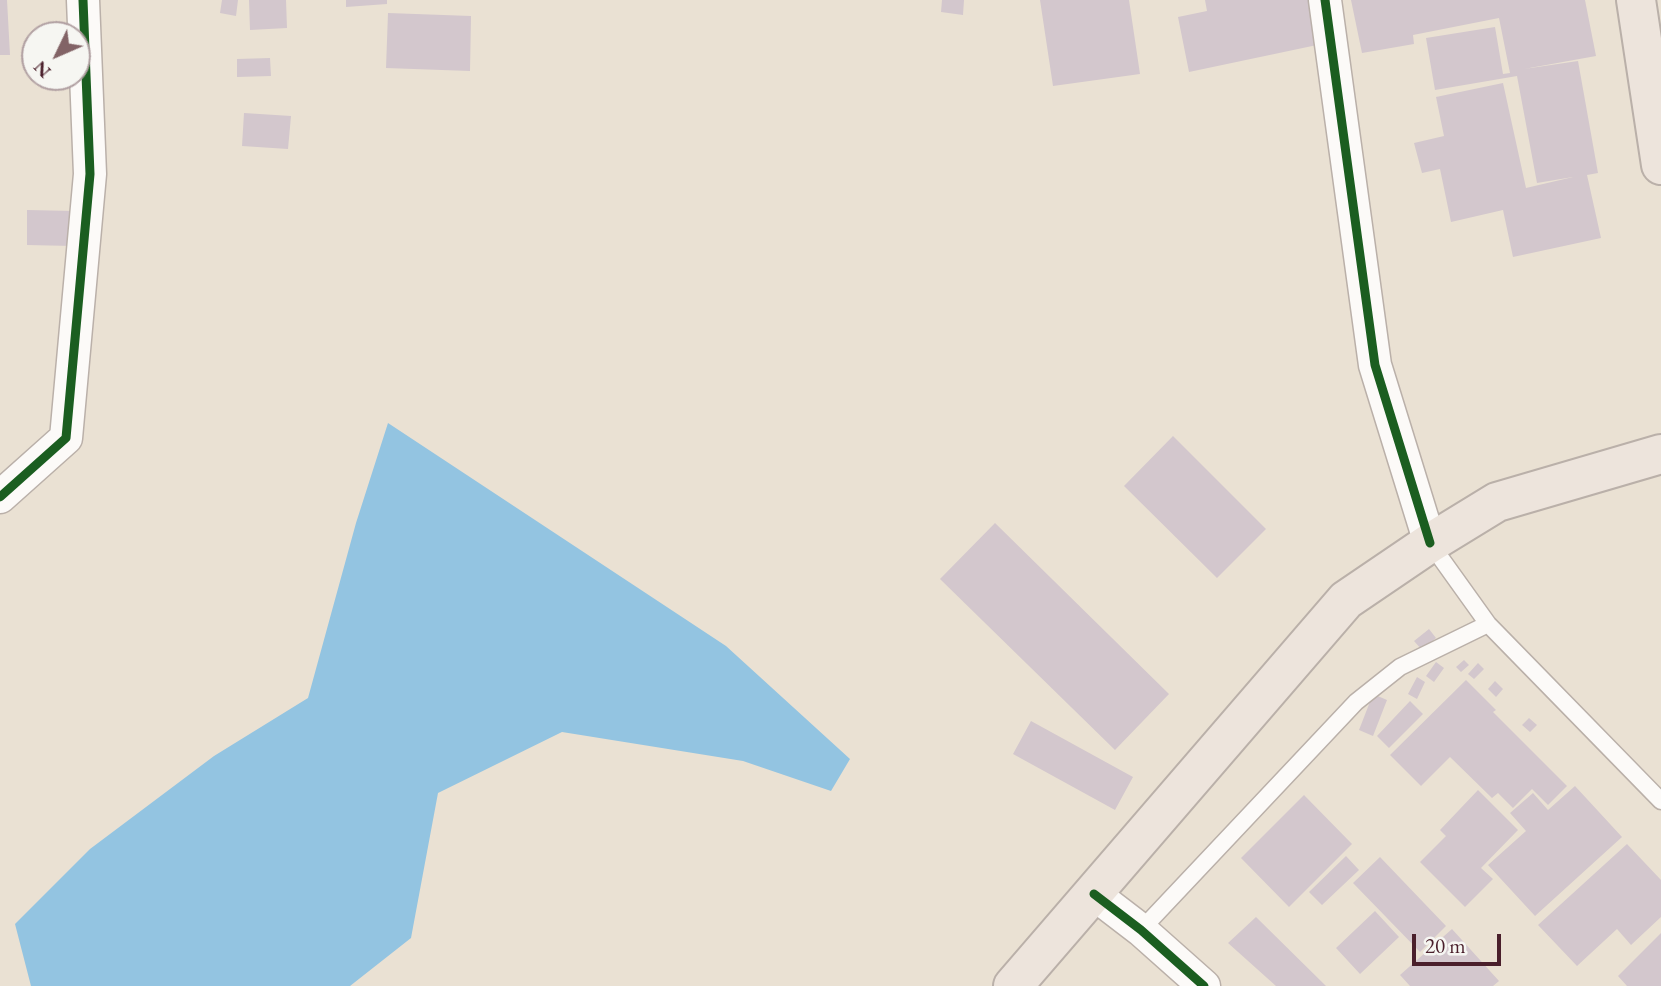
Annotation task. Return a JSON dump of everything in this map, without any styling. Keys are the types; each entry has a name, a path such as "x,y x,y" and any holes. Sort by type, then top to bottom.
{"highway":[{"path":"1642,13 1654,69 1661,165"},
{"path":"1013,986 1346,600 1497,502 1661,454"}],"street":[{"path":"0,497 66,438 90,174 83,0"},
{"path":"1325,0 1375,365 1430,543"},
{"path":"1094,894 1141,930 1193,982"}],"lane":[{"path":"1430,543 1488,624 1661,801"},
{"path":"1141,930 1356,702 1399,667 1488,624"}],"water":[{"path":"388,423 726,646 850,759 831,791 743,761 562,732 438,793 411,938 350,986 31,986 15,924 90,849 214,756 308,698 356,523"}],"building":[{"path":"0,0 7,0 10,55 0,55"},
{"path":"222,0 238,0 236,16 220,13"},
{"path":"249,0 286,0 287,28 250,30"},
{"path":"346,0 387,0 387,4 346,7"},
{"path":"942,0 964,0 963,15 941,12"},
{"path":"1040,0 1129,0 1140,74 1053,86"},
{"path":"1205,0 1308,0 1317,45 1189,72 1178,17 1207,11"},
{"path":"1351,0 1585,0 1596,56 1524,69 1578,61 1598,173 1587,175 1601,238 1513,257 1503,210 1451,222 1440,169 1422,173 1414,143 1444,136 1436,97 1503,83 1526,188 1573,177 1537,183 1517,76 1435,90 1426,38 1495,27 1503,74 1510,73 1499,18 1413,35 1414,44 1362,53"},
{"path":"388,13 471,16 470,71 386,68"},
{"path":"270,58 271,76 237,77 237,59"},
{"path":"244,113 291,116 288,149 242,146"},
{"path":"27,210 74,211 73,246 27,245"},
{"path":"1173,436 1266,529 1217,578 1124,486"},
{"path":"995,523 1169,694 1115,750 940,579"},
{"path":"1429,629 1436,638 1422,650 1414,641"},
{"path":"1464,660 1469,665 1461,672 1456,667"},
{"path":"1436,662 1444,668 1434,682 1426,676"},
{"path":"1478,663 1484,669 1474,679 1468,674"},
{"path":"1417,677 1425,682 1417,699 1408,694"},
{"path":"1466,680 1496,710 1493,712 1567,786 1548,805 1532,789 1513,808 1498,793 1492,798 1450,757 1421,786 1390,755"},
{"path":"1495,681 1503,689 1496,697 1488,689"},
{"path":"1373,694 1387,700 1373,736 1359,730"},
{"path":"1410,701 1423,714 1389,748 1377,736"},
{"path":"1529,718 1537,725 1530,732 1522,725"},
{"path":"1031,721 1133,777 1115,810 1013,754"},
{"path":"1575,786 1622,837 1535,916 1488,865 1526,831 1510,813 1533,793 1548,810"},
{"path":"1478,790 1518,830 1481,868 1493,879 1465,907 1420,862 1446,836 1440,830"},
{"path":"1304,795 1352,844 1289,907 1241,858"},
{"path":"1627,844 1661,880 1661,917 1631,945 1617,929 1577,966 1538,925"},
{"path":"1346,856 1359,870 1322,905 1309,892"},
{"path":"1380,857 1446,926 1420,952 1353,883"},
{"path":"1375,911 1399,937 1360,974 1336,948"},
{"path":"1256,917 1326,986 1276,986 1228,943"},
{"path":"1452,929 1499,981 1493,986 1410,986 1400,975"},
{"path":"1661,933 1661,986 1627,986 1618,976"}],"cycle path":[{"path":"0,497 66,438 90,174 83,0"},
{"path":"1325,0 1375,365 1430,543"},
{"path":"1094,894 1141,930 1204,986"}]}
